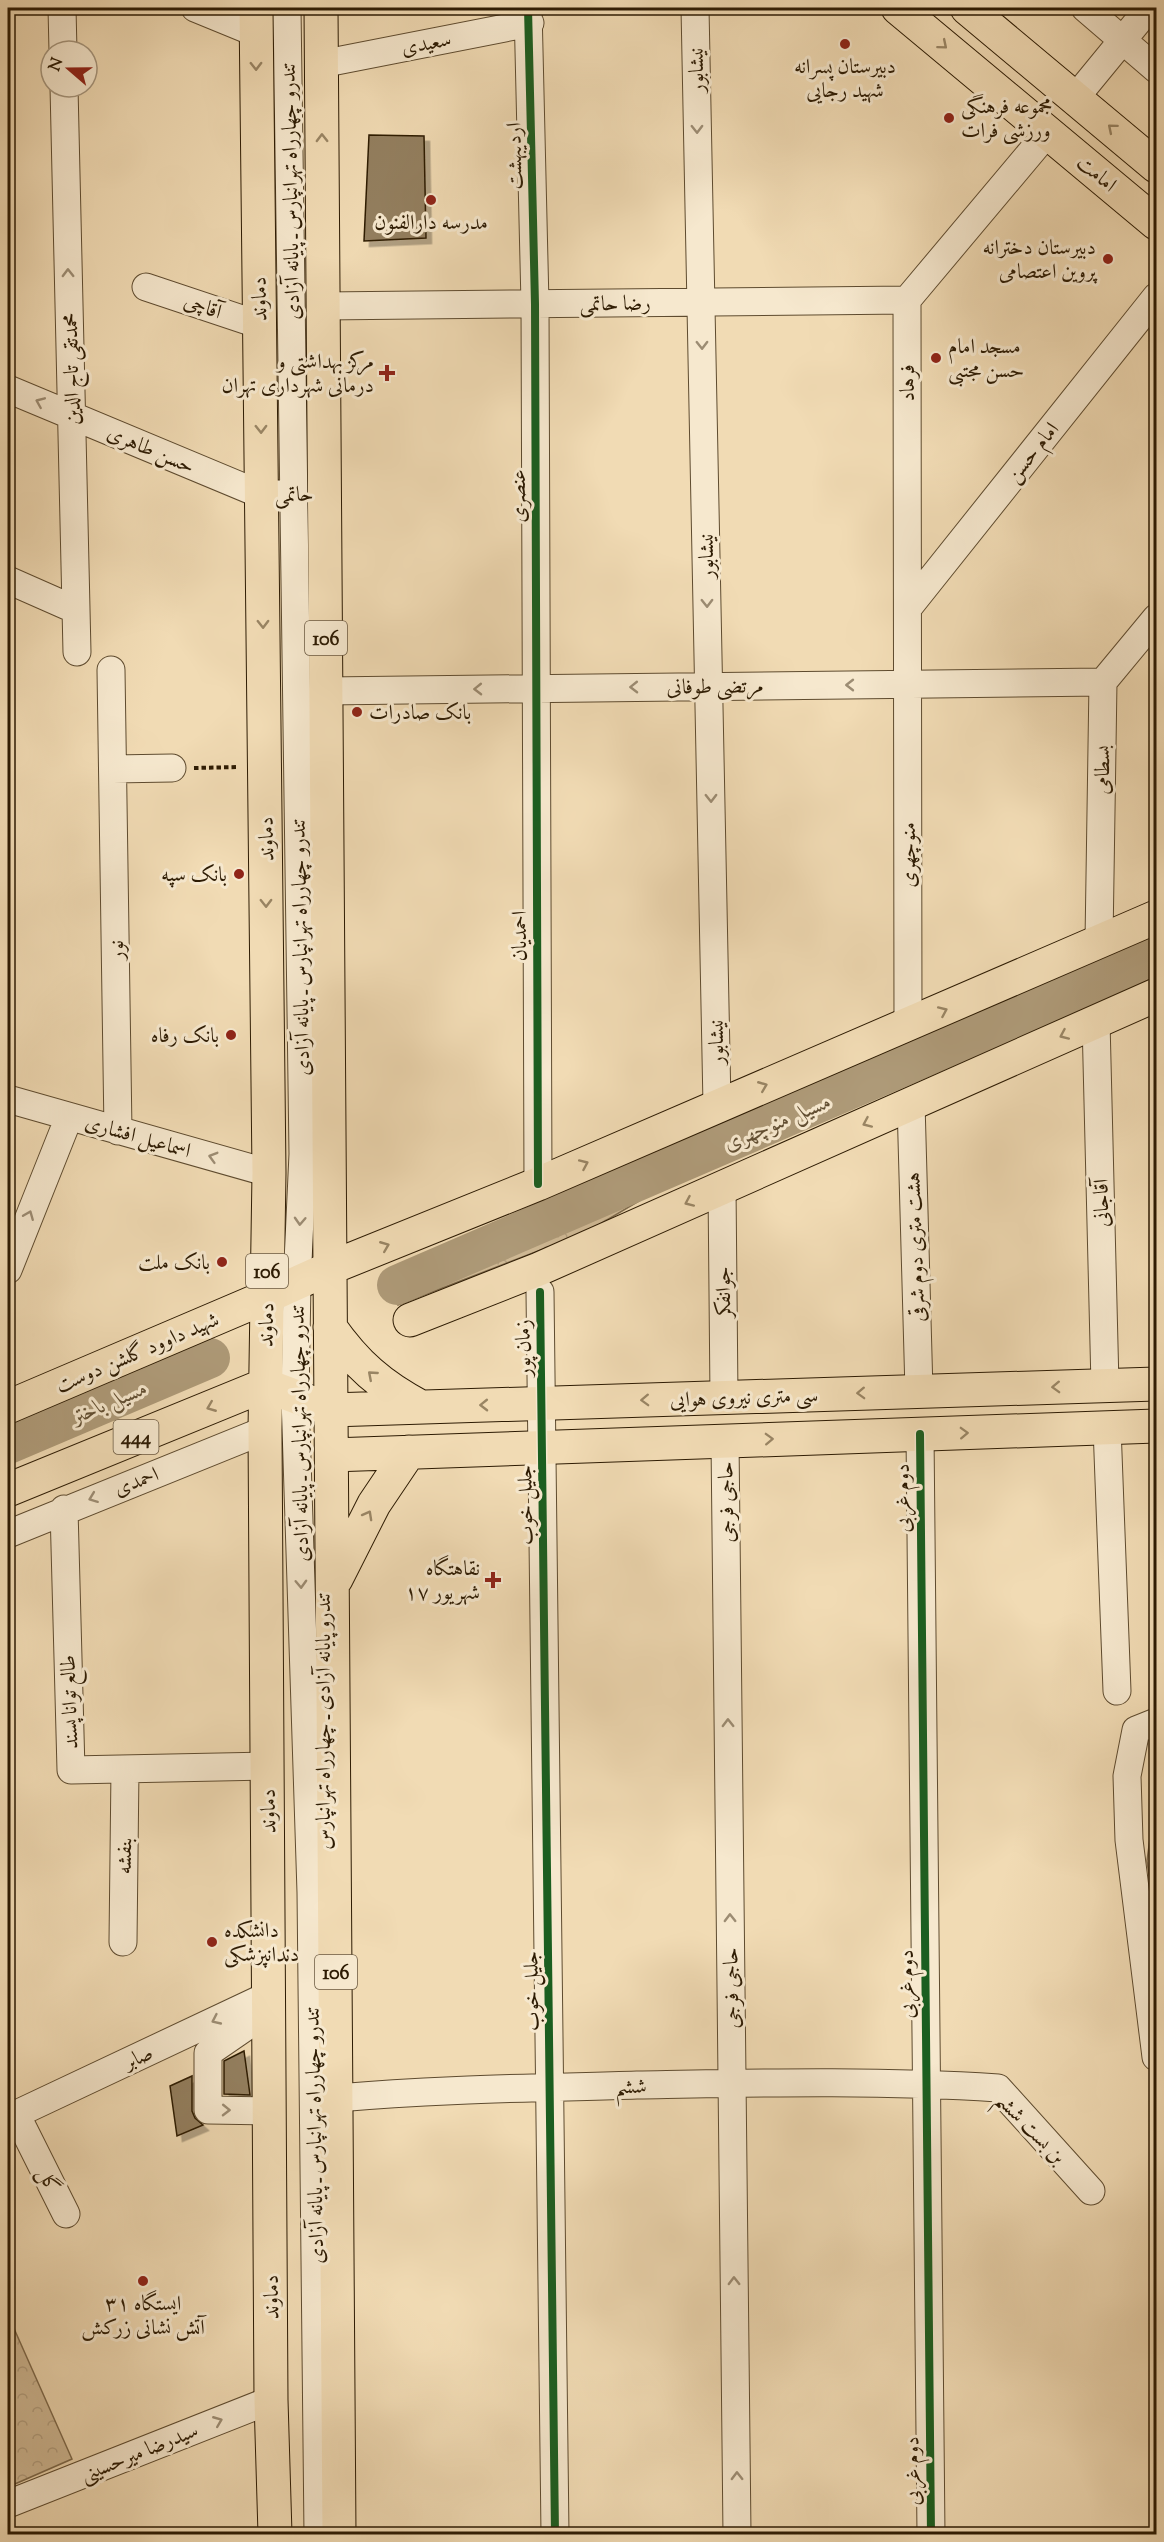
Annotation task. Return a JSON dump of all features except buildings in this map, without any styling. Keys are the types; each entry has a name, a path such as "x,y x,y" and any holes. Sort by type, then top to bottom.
{"main road":[{"name":"106","path":"321,8 326,691 316,1275 330,1327 316,1404 332,1455 339,2535"},
{"name":"امامت","path":"898,8 1156,223"},
{"name":"امامت","path":"967,8 1156,166"},
{"name":"دماوند","path":"256,20 269,1173 265,1430 271,2400 275,2535"},
{"path":"316,1275 538,1184 1156,917"},
{"path":"410,1320 539,1280 722,1187 1156,995"},
{"name":"شهید داوود گلشن دوست","path":"8,1407 316,1275"},
{"path":"330,1327 350,1355 369,1373 391,1391 421,1407"},
{"name":"سی متری نیروی هوایی","path":"316,1404 421,1407 1156,1384"},
{"path":"265,1385 316,1404"},
{"name":"444","path":"8,1490 265,1385"},
{"name":"سی متری نیروی هوایی","path":"332,1455 1156,1426"},
{"path":"333,1586 369,1513 409,1452"}],"street":[{"path":"62,8 63,39"},
{"path":"195,8 256,20"},
{"name":"تندرو چهارراه تهرانپارس ـ پایانه آزادی","path":"287,8 303,1154 316,1275"},
{"name":"تندرو پایانه آزادی ـ چهارراه تهرانپارس","path":"299,8 316,1275 328,2535"},
{"name":"نیشابور","path":"695,8 717,1105"},
{"path":"1085,8 1156,69"},
{"path":"1076,97 1149,8"},
{"name":"سعیدی","path":"321,64 529,15"},
{"name":"اردیبهشت","path":"529,15 535,304"},
{"name":"محمدتقی تاج الدین","path":"64,99 77,652"},
{"path":"907,300 1048,132"},
{"name":"آقاچی","path":"146,287 260,325"},
{"name":"امام حسن","path":"908,608 1156,297"},
{"name":"رضا حاتمی","path":"324,306 907,300"},
{"name":"فرهاد","path":"907,300 908,684"},
{"name":"عنصری","path":"535,304 536,688"},
{"name":"حسن طاهری","path":"8,389 262,495"},
{"name":"حاتمی","path":"262,495 325,493"},
{"path":"8,580 76,610"},
{"path":"1103,682 1156,618"},
{"name":"نور","path":"111,670 118,1131"},
{"name":"مرتضی طوفانی","path":"326,691 1103,682"},
{"name":"بسطامی","path":"1099,941 1103,682"},
{"name":"منوچهری","path":"908,684 908,1026"},
{"name":"احمدیان","path":"536,688 538,1184"},
{"path":"112,770 172,768"},
{"name":"آقاجانی","path":"1096,1021 1105,1385"},
{"name":"اسماعیل افشاری","path":"8,1099 269,1173"},
{"name":"هشت متری دوم شرقی","path":"910,1103 920,1391"},
{"path":"8,1270 69,1117"},
{"name":"جوانفکر","path":"722,1187 724,1397"},
{"name":"زمان پور","path":"539,1280 543,1447"},
{"name":"تندرو چهارراه تهرانپارس ـ پایانه آزادی","path":"316,1404 311,1892 318,2535"},
{"path":"1107,1427 1117,1691"},
{"name":"احمدی","path":"8,1534 64,1509 265,1430"},
{"name":"دوم غربی","path":"920,1434 931,2535"},
{"name":"حاجی فرجی","path":"725,1441 737,2535"},
{"name":"جلیل خوب","path":"543,1447 555,2535"},
{"name":"طالع توانا پسند","path":"64,1509 71,1770 267,1766"},
{"path":"1156,1722 1136,1730 1127,1776 1129,1840 1156,2057"},
{"name":"بنفشه","path":"123,1942 125,1769"},
{"path":"269,2003 207,2053 208,2110 270,2111"},
{"name":"صابر","path":"12,2116 269,2003"},
{"name":"ششم","path":"337,2098 410,2092 732,2083 925,2083"},
{"name":"بن بست ششم","path":"925,2083 998,2088 1091,2191"},
{"name":"گل","path":"12,2116 66,2214"},
{"name":"سیدرضا میرحسینی","path":"8,2504 271,2400"}],"path":[{"path":"172,768 265,766"}],"green space":[{"path":"644,1160 656,1191 585,1233 398,1305 391,1270"},
{"path":"1156,1793 1156,1924 1147,1861"},
{"path":"8,2315 72,2459 8,2487"}],"waterway":[{"name":"مسیل منوچهری","path":"397,1285 1156,957"},
{"name":"مسیل باختر","path":"8,1444 210,1358"}],"cycle path":[{"path":"528,8 535,304 538,1184"},
{"path":"540,1292 555,2534"},
{"path":"920,1434 931,2534"}],"place":[{"name":"دبیرستان پسرانه شهید رجایی","path":"845,44"},
{"name":"مجموعه فرهنگی ورزشی فرات","path":"949,118"},
{"name":"مدرسه دارالفنون","path":"431,200"},
{"name":"دبیرستان دخترانه پروین اعتصامی","path":"1108,259"},
{"name":"مسجد امام حسن مجتبی","path":"936,358"},
{"name":"مرکز بهداشتی و درمانی شهرداری تهران","path":"387,373"},
{"name":"بانک صادرات","path":"357,712"},
{"name":"بانک سپه","path":"239,874"},
{"name":"بانک رفاه","path":"231,1035"},
{"name":"بانک ملت","path":"222,1262"},
{"name":"نقاهتگاه ۱۷ شهریور","path":"493,1580"},
{"name":"دانشکده دندانپزشکی","path":"212,1942"},
{"name":"ایستگاه ۳۱ آتش نشانی زرکش","path":"143,2281"}]}
